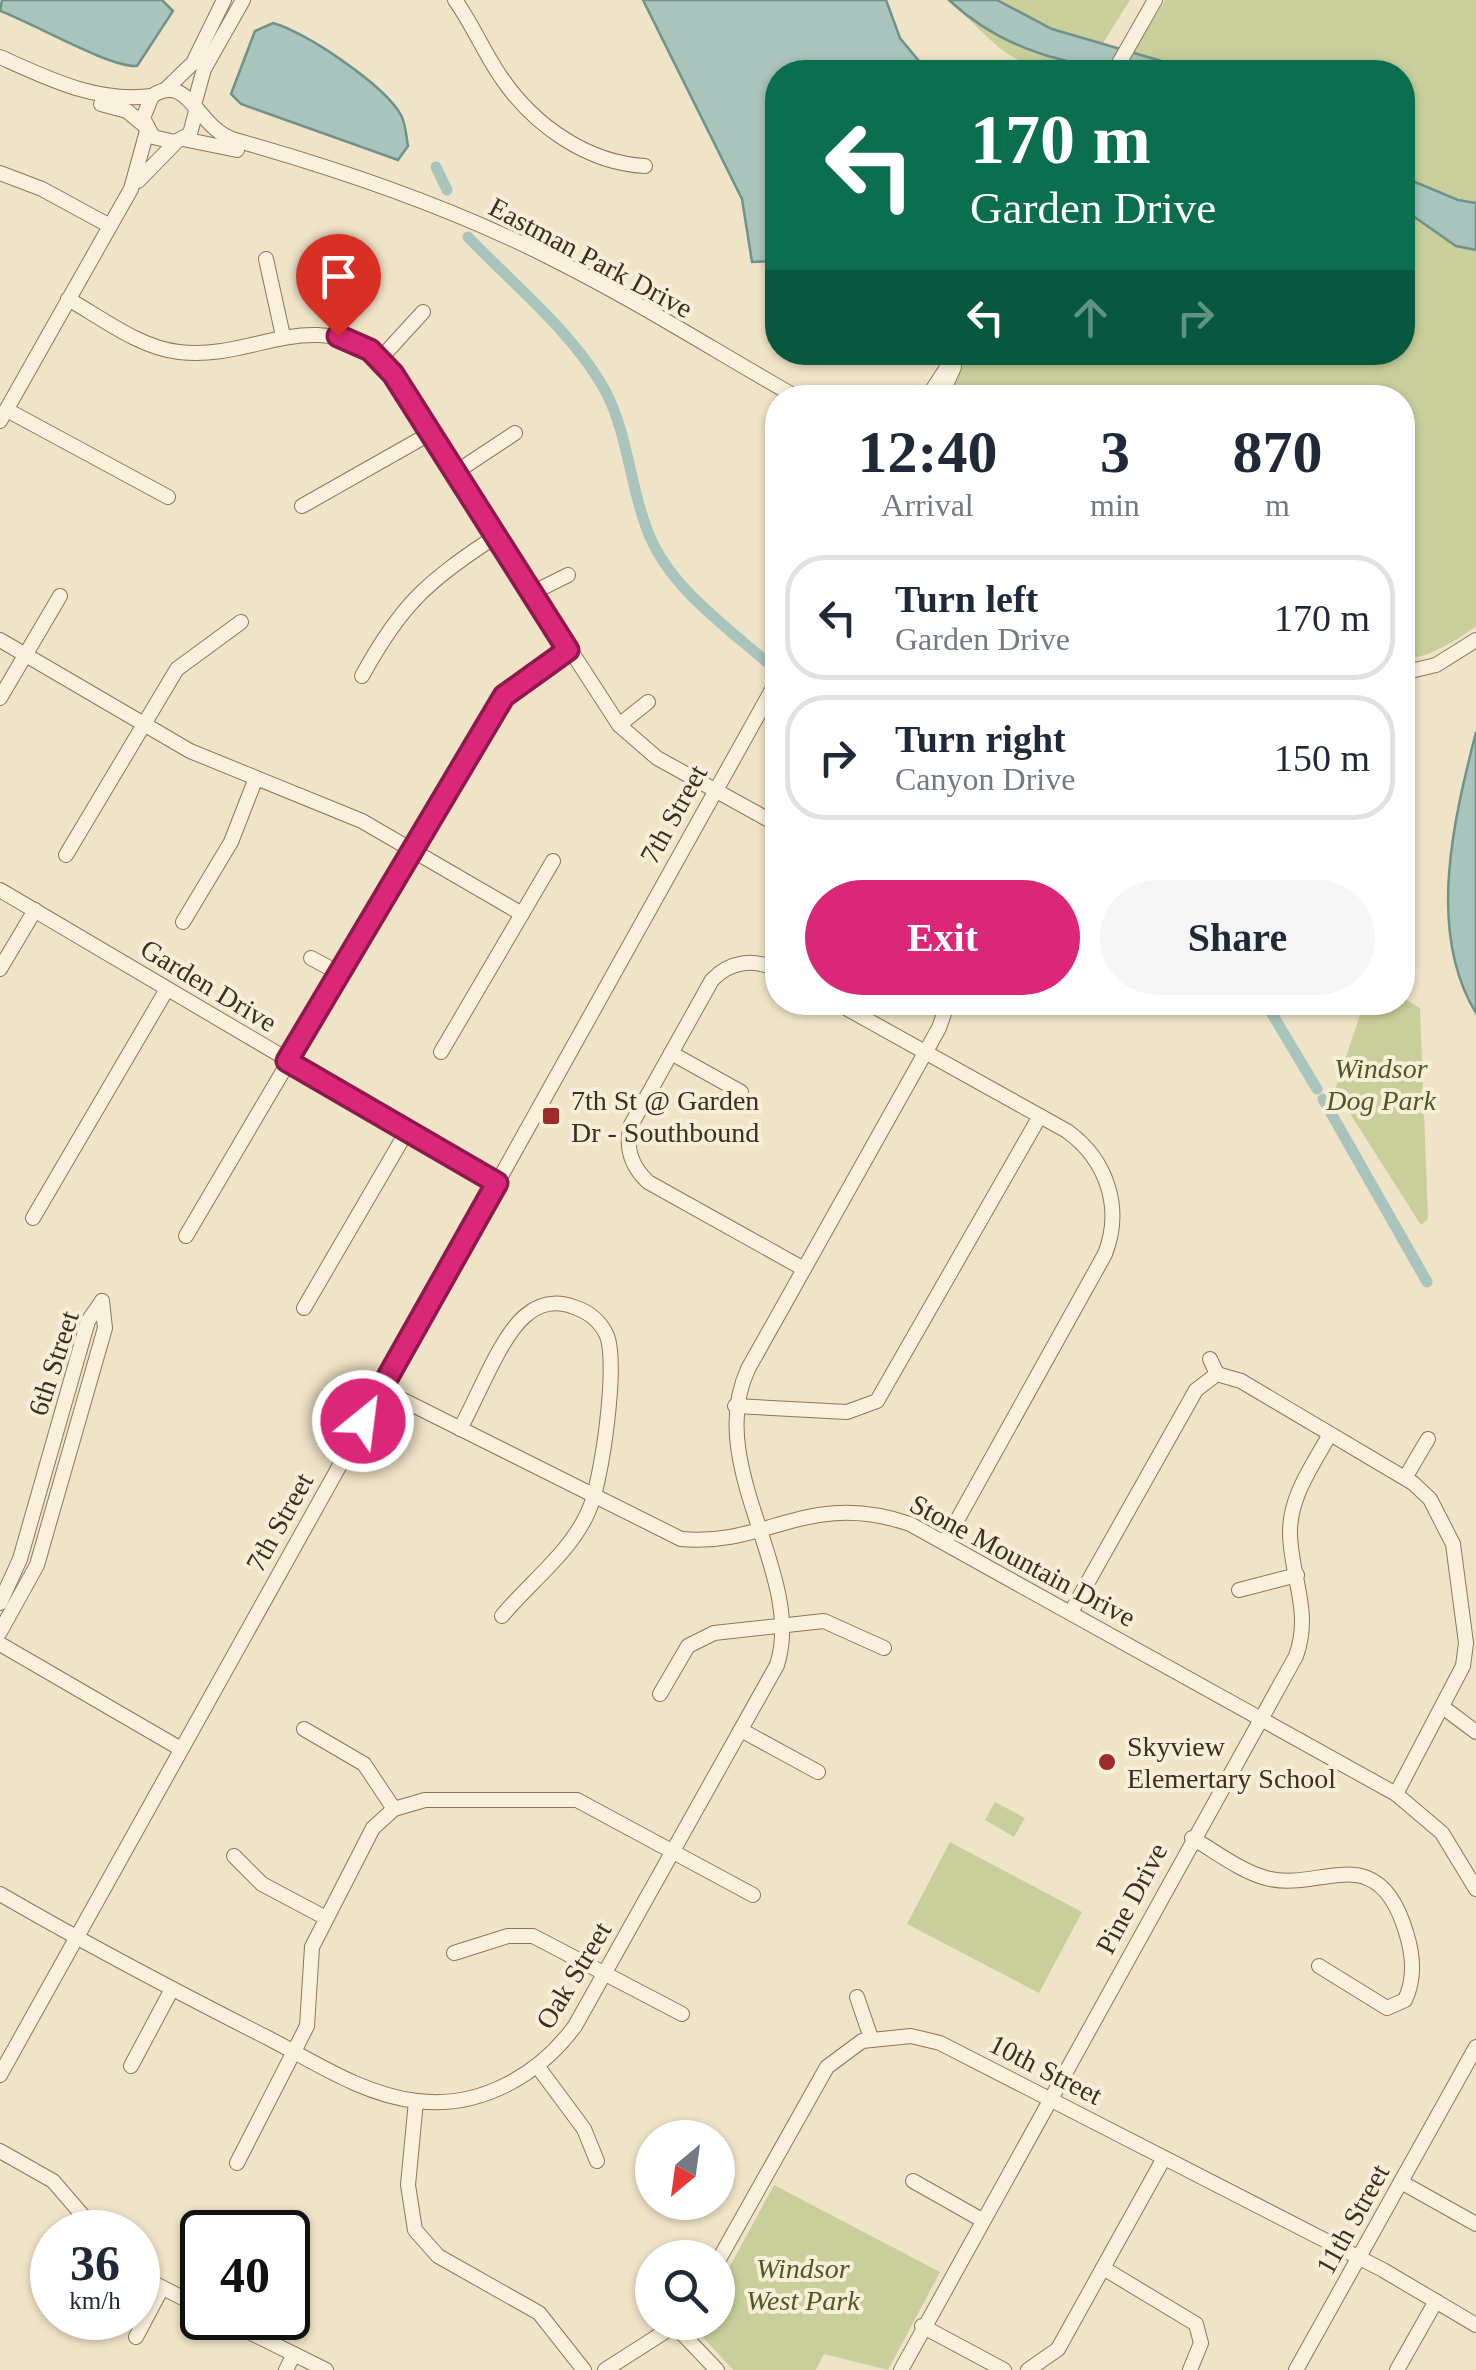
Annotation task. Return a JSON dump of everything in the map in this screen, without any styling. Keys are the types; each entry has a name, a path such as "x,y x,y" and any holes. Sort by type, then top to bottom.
{"street":[{"path":"168,497 3,416 130,189 146,128 144,110 193,63 224,0"},
{"path":"130,189 194,127 204,69 243,0"},
{"path":"455,0 502,79 540,121 598,157 645,166"},
{"path":"1121,60 1155,0"},
{"path":"0,58 67,86 116,98 179,91 195,108"},
{"path":"67,86 82,99 128,111 160,141 179,141"},
{"name":"Eastman Park Drive","path":"195,108 226,137 284,152 296,160"},
{"name":"Eastman Park Drive","path":"179,141 296,160 427,204 531,248 775,385"},
{"path":"0,173 42,189 110,226"},
{"path":"266,259 283,336"},
{"path":"68,299 152,346 175,352 196,353 283,336 338,336 381,358 619,726 657,758 765,818"},
{"path":"381,358 424,312"},
{"path":"302,506 431,433"},
{"path":"456,472 515,434"},
{"path":"362,676 408,601 443,571 496,536"},
{"path":"532,594 568,574"},
{"path":"0,698 60,596"},
{"path":"66,856 177,668 242,622"},
{"path":"0,640 190,751 362,820 522,914"},
{"path":"1415,670 1436,664 1476,640"},
{"path":"186,1236 504,696 568,650"},
{"name":"7th Street","path":"0,2074 765,701"},
{"path":"619,726 648,702"},
{"path":"184,922 231,842 256,778"},
{"path":"441,1052 553,861"},
{"name":"Garden Drive","path":"0,890 497,1183"},
{"path":"0,969 34,910"},
{"path":"311,958 339,973"},
{"path":"765,967 733,964 717,975 629,1132 630,1155 648,1182 804,1268"},
{"path":"33,1218 167,989"},
{"path":"858,1015 1079,1140 1097,1162 1109,1188 1111,1234 1105,1254 946,1542"},
{"path":"942,1015 748,1369 736,1406 847,1412 877,1401 1040,1116"},
{"path":"671,1053 741,1092"},
{"path":"304,1308 407,1131"},
{"name":"6th Street","path":"0,1603 24,1546 88,1321 102,1301 105,1328 37,1565 0,1632"},
{"path":"460,1429 520,1320 551,1302 587,1312 607,1336 610,1356 602,1474 594,1497 578,1533 502,1616"},
{"path":"1210,1358 1217,1374 1240,1381 1404,1478 1440,1512 1455,1557 1466,1652 1459,1681 1396,1794"},
{"path":"1071,1612 1196,1390 1217,1374"},
{"name":"Stone Mountain Drive","path":"381,1389 681,1538 712,1539 810,1513 855,1511 886,1516 946,1542 1396,1794 1442,1833 1476,1889"},
{"name":"Oak Street","path":"0,1894 172,1989 372,2091 416,2102 471,2097 509,2084 538,2067 575,2026 778,1665 782,1624 734,1431 736,1406"},
{"name":"Pine Drive","path":"901,2370 1301,1642 1304,1610 1290,1535 1294,1502 1330,1434"},
{"path":"1404,1478 1428,1439"},
{"path":"1239,1590 1297,1575"},
{"path":"660,1694 688,1646 700,1637 782,1624 840,1625 884,1648"},
{"path":"0,1644 181,1749"},
{"path":"1444,1708 1476,1732"},
{"path":"304,1729 364,1764 394,1809"},
{"path":"741,1730 818,1772"},
{"path":"237,2164 310,2013 310,1954 374,1828 394,1809 424,1800 570,1798 753,1895"},
{"path":"1192,1838 1262,1877 1349,1874 1380,1888 1398,1909 1409,1939 1412,1968 1405,2000 1387,2008 1319,1966"},
{"path":"234,1856 262,1884 326,1918"},
{"path":"454,1952 508,1936 534,1936 682,2014"},
{"path":"131,2066 172,1989"},
{"path":"730,2240 819,2079 843,2053 872,2038 857,1997"},
{"name":"10th Street","path":"872,2038 902,2035 940,2043 1359,2258 1476,2325"},
{"name":"11th Street","path":"1296,2370 1476,2047"},
{"path":"538,2067 584,2128 597,2161"},
{"path":"416,2102 408,2186 415,2230 438,2256 539,2313 584,2370"},
{"path":"0,2151 53,2182 78,2210"},
{"path":"1028,2370 1058,2349 1164,2158"},
{"path":"913,2182 982,2220"},
{"path":"1402,2182 1476,2224"},
{"path":"1103,2268 1185,2314 1208,2332 1190,2370"},
{"path":"160,2292 162,2288 180,2297"},
{"path":"1397,2370 1436,2301"},
{"path":"922,2326 1004,2370"},
{"path":"265,2340 326,2370"},
{"path":"606,2370 654,2340"},
{"path":"691,2340 717,2370"},
{"path":"286,2370 294,2354"}],"green space":[{"path":"949,0 1130,0 1092,60 1018,60 995,44"},
{"path":"1165,0 1476,0 1476,626 1451,643 1415,657 1415,385 951,385 961,365 1415,365 1415,60 1129,60"},
{"name":"Windsor Dog Park","path":"1415,1005 1420,1008 1428,1219 1421,1225 1335,1090 1360,1015 1415,1015"},
{"path":"995,1802 1025,1818 1014,1837 985,1820"},
{"path":"950,1842 1082,1912 1039,1993 907,1924"},
{"name":"Windsor West Park","path":"774,2185 940,2272 888,2370 824,2354 816,2370 733,2370 706,2340 735,2340 735,2257"}],"water":[{"path":"2,0 162,0 173,11 137,66 90,53 0,11"},
{"path":"643,0 886,0 900,38 918,60 765,60 765,261 752,262 742,199"},
{"path":"949,0 997,0 1052,29 1158,60 1063,60 1005,39"},
{"path":"273,23 343,61 392,103 403,119 408,146 398,160 241,104 231,94 255,31"},
{"path":"1415,182 1458,200 1476,203 1476,250 1456,246 1415,217"},
{"path":"1476,732 1476,1013 1461,981 1448,911 1453,838"}],"waterway":[{"path":"436,167 447,190"},
{"path":"468,237 557,326 602,385 623,438 648,532 671,573 704,608 765,661"},
{"path":"1273,1015 1317,1089"},
{"path":"1323,1099 1427,1282"}],"place":[{"name":"7th St @ Garden Dr - Southbound","path":"551,1116"},
{"name":"Skyview Elemertary School","path":"1107,1762"}],"route":[{"path":"338,336 370,350 393,374 568,650 508,690 287,1061 497,1183 363,1421"}]}
